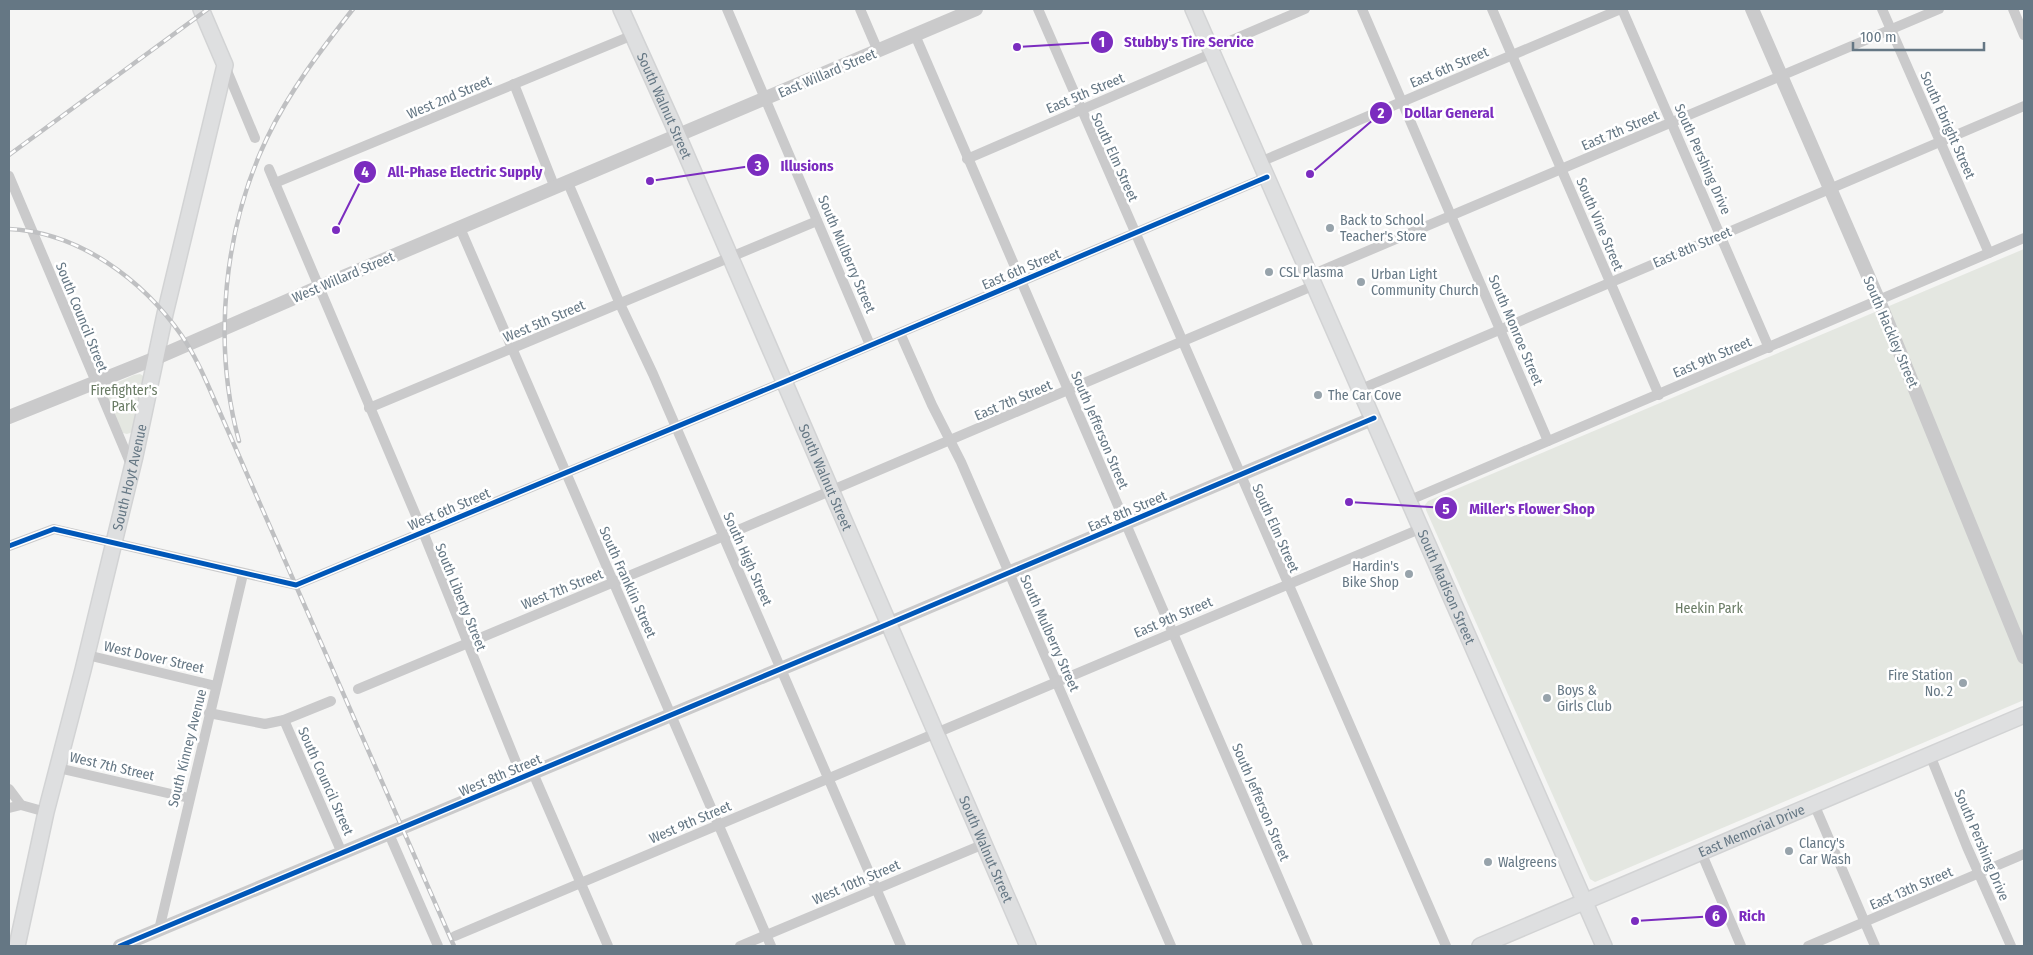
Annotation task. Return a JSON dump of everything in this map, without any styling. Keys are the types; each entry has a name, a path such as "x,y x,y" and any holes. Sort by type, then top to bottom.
{"main road":[{"path":"201,9 225,65"},
{"name":"South Walnut Street","path":"622,9 1028,946"},
{"name":"South Madison Street","path":"1193,9 1586,900 1604,946"},
{"name":"South Hoyt Avenue","path":"17,946 46,812 87,655 225,65"},
{"name":"East Memorial Drive","path":"1480,946 2024,715"}],"street":[{"name":"South Mulberry Street","path":"727,9 870,345"},
{"path":"860,9 878,51"},
{"name":"East Willard Street","path":"678,136 976,9"},
{"name":"South Elm Street","path":"1038,9 1305,626 1446,946"},
{"name":"East 5th Street","path":"967,158 1082,109 1305,9"},
{"name":"South Monroe Street","path":"1362,9 1548,441"},
{"name":"South Vine Street","path":"1492,9 1659,395"},
{"name":"East 6th Street","path":"1260,162 1621,9"},
{"name":"South Pershing Drive","path":"1621,9 1770,348"},
{"name":"South Hackley Street","path":"1752,9 1879,301 2024,657"},
{"name":"South Ebright Street","path":"1882,9 1988,253"},
{"name":"East 7th Street","path":"831,491 1183,342 1452,216 1939,9"},
{"path":"2013,9 2024,35"},
{"name":"West 2nd Street","path":"275,183 633,35"},
{"name":"South Jefferson Street","path":"915,35 1308,946"},
{"path":"225,65 255,138"},
{"path":"514,84 555,188"},
{"name":"East 8th Street","path":"1361,389 2024,106"},
{"name":"West Willard Street","path":"9,417 156,358 678,136"},
{"name":"South Liberty Street","path":"268,169 423,532 468,643 608,946"},
{"name":"South Council Street","path":"9,176 94,382 132,467"},
{"name":"East 6th Street","path":"784,382 1267,178"},
{"name":"South High Street","path":"568,183 901,946"},
{"path":"730,258 818,221"},
{"name":"South Franklin Street","path":"460,228 771,946"},
{"name":"East 9th Street","path":"1410,500 2024,238"},
{"name":"West 5th Street","path":"369,408 730,258"},
{"name":"South Mulberry Street","path":"900,333 1009,573 1170,946"},
{"name":"West 6th Street","path":"113,543 296,585 784,382"},
{"name":"East 8th Street","path":"888,624 1374,418"},
{"name":"West 7th Street","path":"358,689 831,491"},
{"name":"East 9th Street","path":"936,734 1288,583 1422,528"},
{"path":"9,546 54,529 113,543"},
{"name":"South Kinney Avenue","path":"159,930 243,574"},
{"name":"West 8th Street","path":"120,946 135,943 159,930 888,624"},
{"name":"West Dover Street","path":"87,655 216,686"},
{"path":"210,714 260,724 284,720 331,701"},
{"name":"South Council Street","path":"284,720 342,853"},
{"name":"West 9th Street","path":"441,942 936,734"},
{"name":"South Pershing Drive","path":"1930,755 1967,847 2011,946"},
{"name":"West 7th Street","path":"58,768 189,798"},
{"path":"9,789 21,805 46,812"},
{"path":"1814,804 1875,946"},
{"path":"9,808 21,805"},
{"path":"389,834 441,942"},
{"name":"West 10th Street","path":"740,946 984,844"},
{"path":"1701,852 1741,946"},
{"name":"East 13th Street","path":"1808,946 2024,854"}],"green space":[{"name":"Heekin Park","path":"2024,249 2024,700 1595,882 1590,879 1425,505 1428,501"},
{"name":"Firefighter's Park","path":"140,374 145,377 133,432 123,433 103,391 105,388"}],"railway":[{"path":"9,155 208,9"},
{"path":"239,441 231,404 226,365 225,326 227,286 232,248 241,210 252,173 276,120 307,71 353,9"},
{"path":"9,229 35,232 60,239 84,249 107,263 129,278 148,296 166,315 186,342 207,383 454,946"}],"cycle path":[{"path":"9,546 54,529 296,585 784,382 1267,177"},
{"path":"120,946 1374,418"}],"place":[{"name":"Stubby's Tire Service","path":"1017,47"},
{"name":"Dollar General","path":"1310,174"},
{"name":"Illusions","path":"650,181"},
{"name":"Back to School Teacher's Store","path":"1330,228"},
{"name":"All-Phase Electric Supply","path":"336,230"},
{"name":"CSL Plasma","path":"1269,272"},
{"name":"Urban Light Community Church","path":"1361,282"},
{"name":"The Car Cove","path":"1318,395"},
{"name":"Miller's Flower Shop","path":"1349,502"},
{"name":"Hardin's Bike Shop","path":"1409,574"},
{"name":"Fire Station No. 2","path":"1963,683"},
{"name":"Boys & Girls Club","path":"1547,698"},
{"name":"Clancy's Car Wash","path":"1789,851"},
{"name":"Walgreens","path":"1488,862"},
{"name":"Rich","path":"1635,921"}]}
